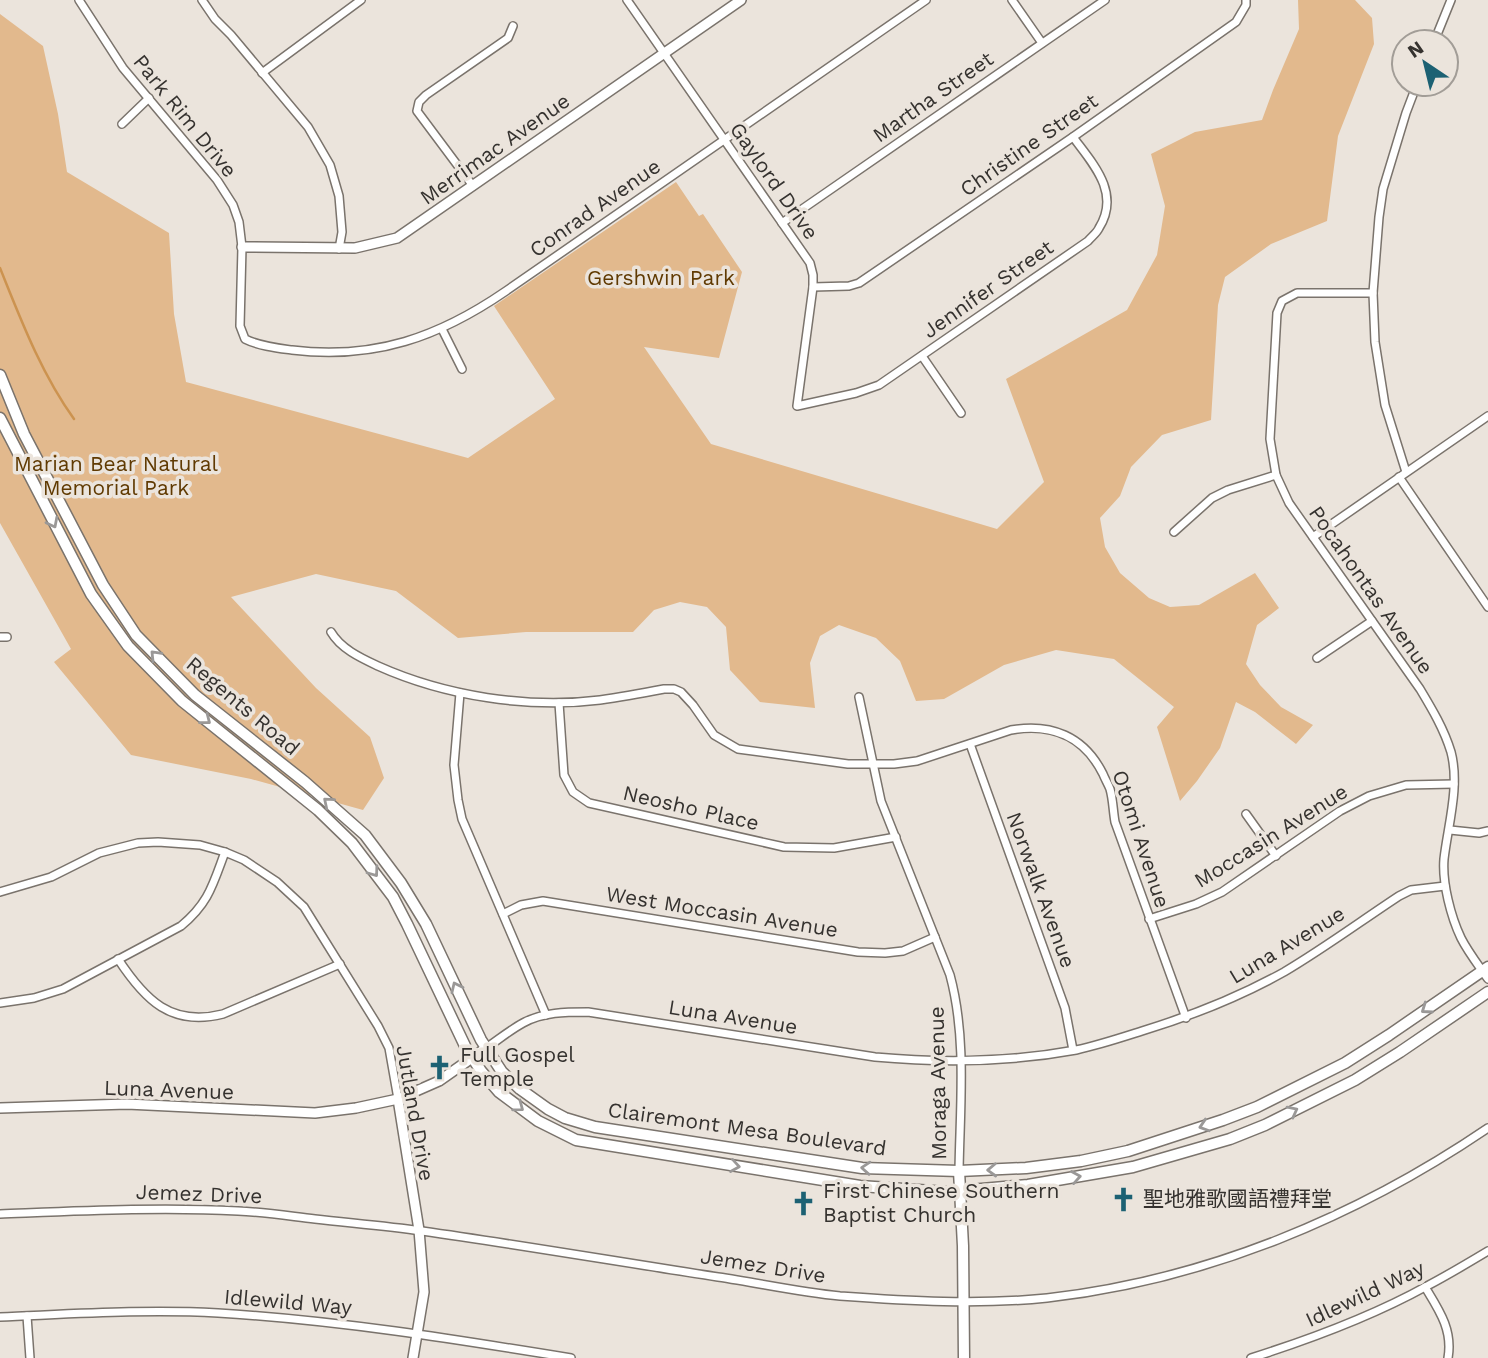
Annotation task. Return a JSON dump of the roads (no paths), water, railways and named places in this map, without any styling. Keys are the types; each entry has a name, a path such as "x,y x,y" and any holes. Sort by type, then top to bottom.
{"main road":[{"name":"Regents Road","path":"0,375 24,434 103,585 136,635 195,695 305,782 365,835 401,883 426,924 486,1048"},
{"name":"Regents Road","path":"0,418 91,594 128,646 182,701 298,794 352,843 393,897 471,1058"},
{"name":"Clairemont Mesa Boulevard","path":"486,1048 502,1072 520,1089 565,1118 595,1127 862,1168 959,1171 1026,1168 1081,1161 1128,1150 1257,1107 1345,1063 1486,972"},
{"name":"Clairemont Mesa Boulevard","path":"471,1058 499,1092 516,1106 538,1121 576,1140 860,1186 960,1192 1028,1185 1133,1167 1230,1139 1265,1125 1355,1080 1488,992"},
{"name":"Moraga Avenue","path":"959,1171 964,1358"}],"street":[{"name":"Park Rim Drive","path":"79,0 123,68 217,180 233,205 239,222 242,247 240,326 245,339 250,342"},
{"path":"202,0 215,19 308,127 330,165 339,196 342,232 339,249"},
{"path":"262,73 361,0"},
{"name":"Gaylord Drive","path":"627,0 810,263 813,287 797,406"},
{"name":"Merrimac Avenue","path":"242,247 339,249 397,238 741,0"},
{"name":"Conrad Avenue","path":"250,342 304,351 350,352 399,344 442,329 466,317 926,0"},
{"path":"1012,0 1042,43"},
{"name":"Martha Street","path":"782,223 1105,0"},
{"name":"Christine Street","path":"813,287 849,286 859,283 1236,22 1246,0"},
{"path":"1440,28 1451,0"},
{"path":"473,186 417,111 419,102 508,38 513,26"},
{"path":"122,124 149,98"},
{"path":"1412,98 1383,190 1373,293 1375,342 1385,405 1403,475 1488,607"},
{"name":"Jennifer Street","path":"797,406 879,385 1088,241 1100,228 1108,207 1106,187 1100,174 1073,137"},
{"name":"Pocahontas Avenue","path":"1373,293 1297,293 1282,301 1277,313 1270,439 1276,475 1289,503 1420,689 1438,720 1451,754 1454,784 1444,862 1445,886 1461,939 1486,972"},
{"path":"442,329 462,369"},
{"path":"922,356 961,413"},
{"path":"1314,537 1488,416"},
{"path":"1174,532 1212,498 1228,490 1276,475"},
{"path":"1317,658 1372,621"},
{"path":"331,632 337,642 361,658 401,677 460,693 559,703 674,689 681,692 693,705 714,734 738,749 848,764 894,764 917,761 970,744"},
{"path":"460,693 454,765 462,819 546,1015"},
{"name":"Moraga Avenue","path":"859,696 881,801 956,996 960,1060 959,1171"},
{"name":"Neosho Place","path":"559,703 564,775 573,792 589,803 784,847 834,848 896,837"},
{"name":"Otomi Avenue","path":"970,744 1011,730 1043,728 1068,736 1096,761 1110,788 1115,822 1186,1018"},
{"name":"Norwalk Avenue","path":"970,744 1065,1007 1073,1050"},
{"name":"Moccasin Avenue","path":"1149,919 1196,904 1222,892 1340,811 1369,796 1406,785 1454,784"},
{"path":"1246,814 1276,856"},
{"path":"1450,830 1479,833 1488,831"},
{"name":"Jutland Drive","path":"0,892 51,877 99,853 138,843 158,842 200,845 244,860 277,882 304,907 389,1048 419,1230 424,1292 413,1358"},
{"path":"0,1003 34,998 63,989 181,926 195,914 210,893 225,852"},
{"name":"Luna Avenue","path":"0,1108 127,1104 315,1113 356,1108 398,1098 439,1082 524,1022 564,1012 588,1012 907,1060 1014,1058 1073,1050 1186,1018 1285,971 1399,896 1411,890 1445,886"},
{"name":"West Moccasin Avenue","path":"503,914 521,905 543,901 858,952 903,951 935,937"},
{"path":"118,959 135,985 153,1002 175,1014 210,1017 223,1014 340,964"},
{"name":"Jemez Drive","path":"0,1214 123,1209 240,1211 419,1230 836,1296 932,1301 1047,1298 1160,1277 1231,1257 1313,1226 1383,1192 1488,1128"},
{"name":"Idlewild Way","path":"1251,1358 1301,1342 1352,1321 1425,1287 1488,1251"},
{"path":"1425,1287 1444,1318 1448,1358"},
{"name":"Idlewild Way","path":"0,1317 152,1311 216,1313 299,1319 418,1333 571,1358"},
{"path":"27,1316 30,1358"}],"waterway":[{"path":"0,268 42,365 74,419"}],"place":[{"name":"Full Gospel Temple","path":"440,1067"},
{"name":"聖地雅歌國語禮拜堂","path":"1123,1199"},
{"name":"First Chinese Southern Baptist Church","path":"803,1203"}],"park label":[{"name":"Gershwin Park","path":"661,278"},
{"name":"Marian Bear Natural Memorial Park","path":"116,476"}]}
